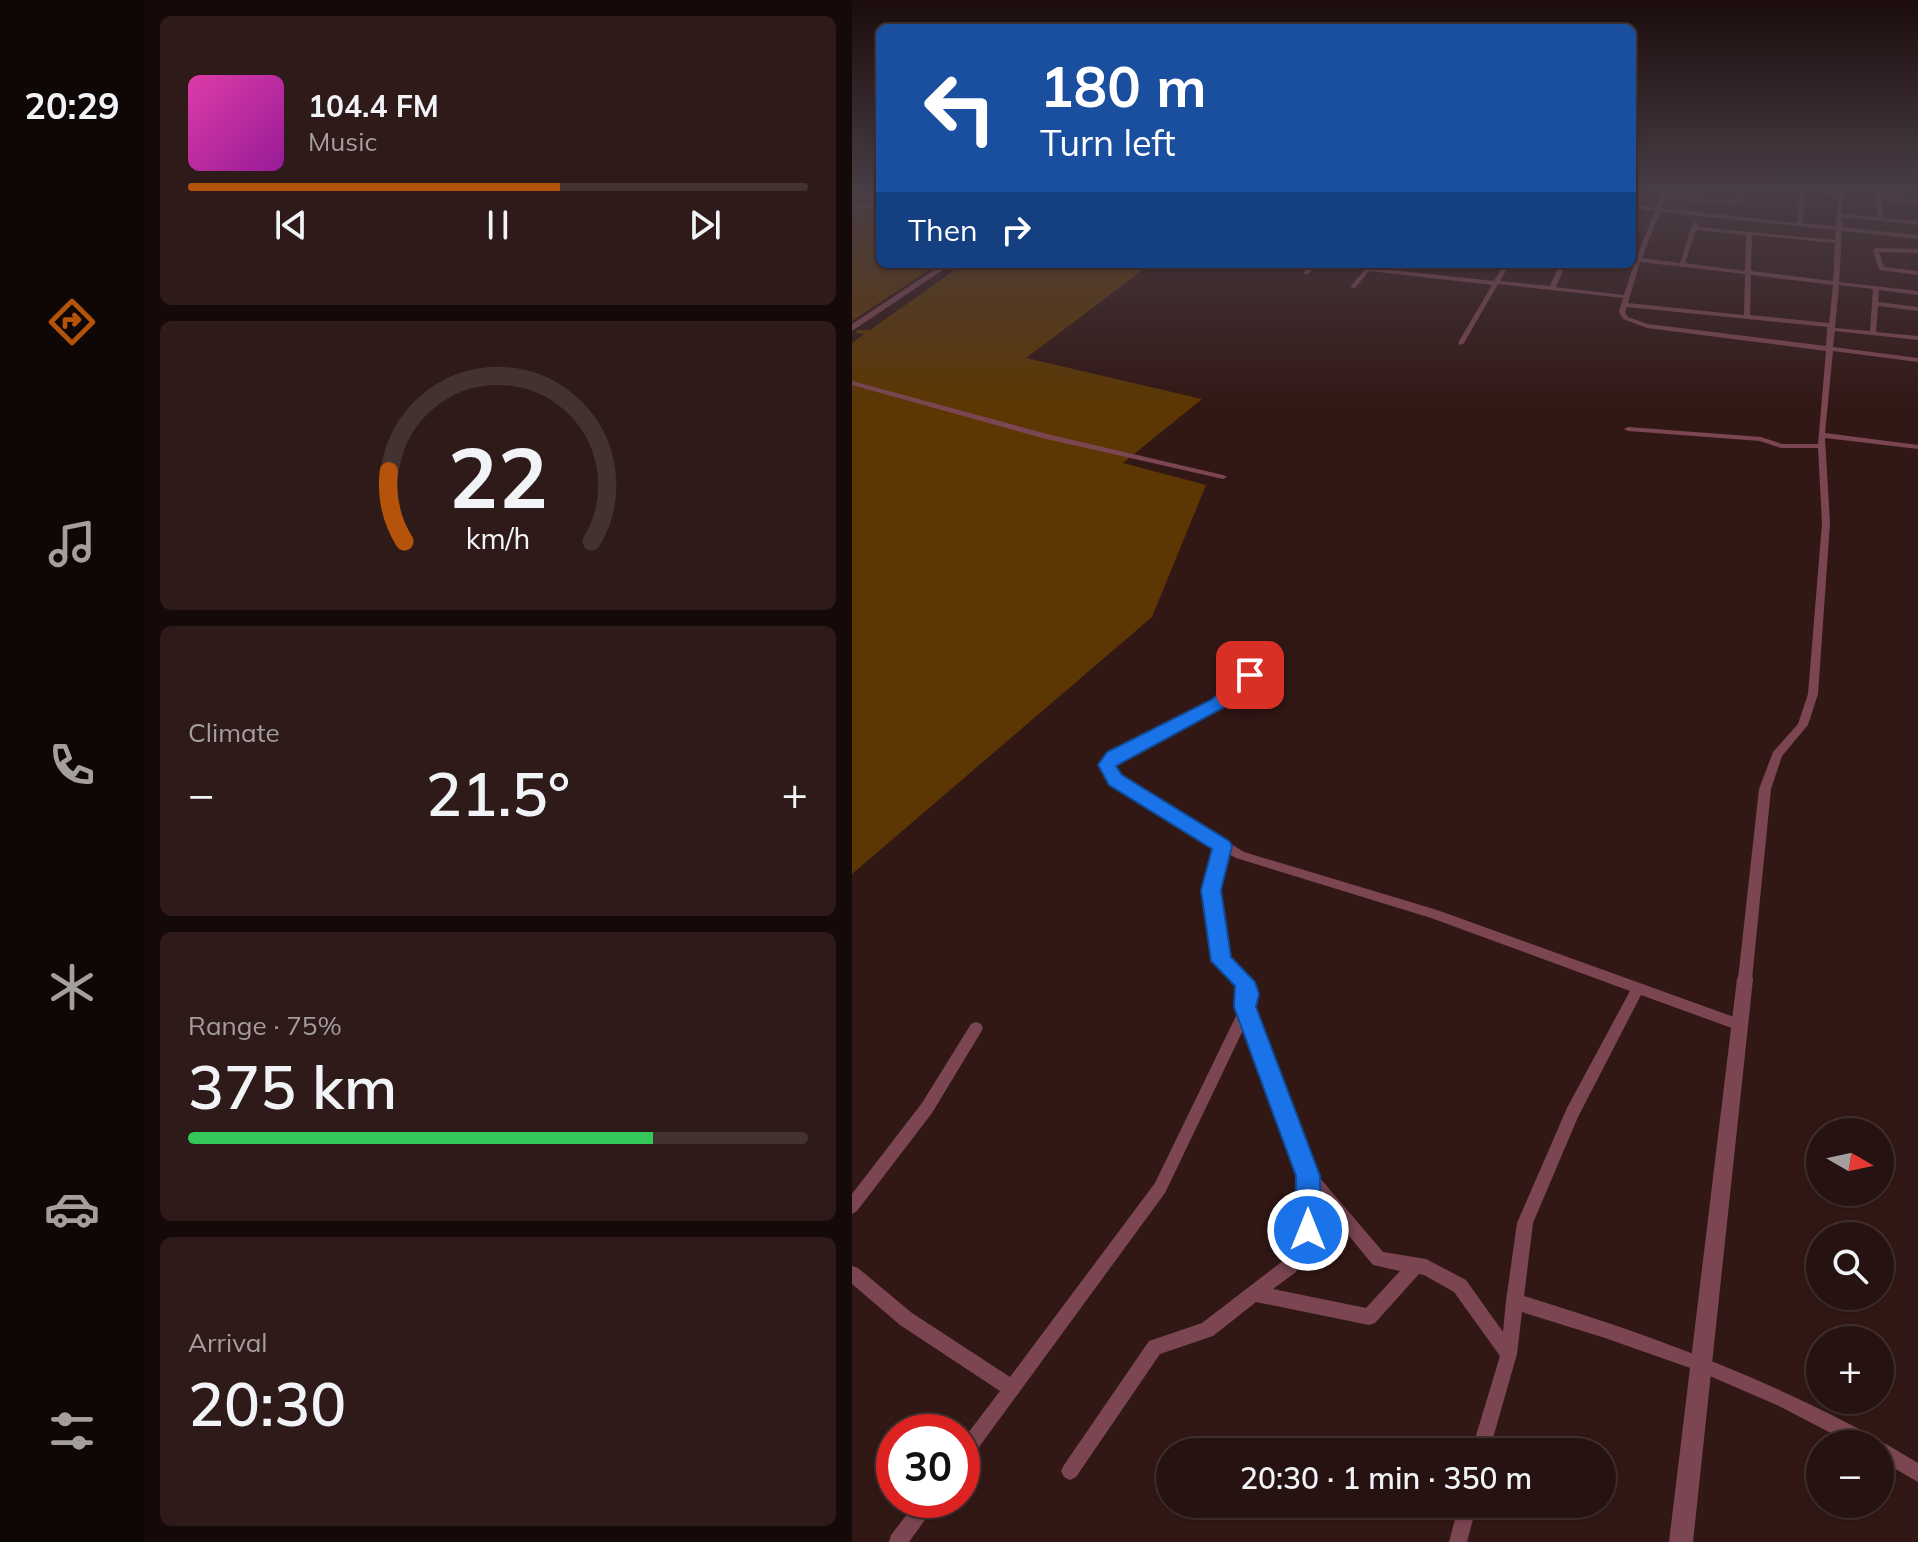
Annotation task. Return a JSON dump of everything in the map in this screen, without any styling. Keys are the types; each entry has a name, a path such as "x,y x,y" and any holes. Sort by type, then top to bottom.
{"street":[{"path":"1643,260 1918,293"},
{"path":"1682,265 1684,260"},
{"path":"1747,318 1748,260"},
{"path":"1681,1542 1765,789 1777,755 1803,725 1813,694 1826,523 1821,441 1837,260"},
{"path":"1879,260 1881,269 1918,273"},
{"path":"852,328 942,268"},
{"path":"1306,273 1311,268"},
{"path":"1353,287 1368,268"},
{"path":"1386,268 1552,288 1747,318 1918,338"},
{"path":"1461,343 1504,268"},
{"path":"1552,288 1561,268"},
{"path":"1633,268 1625,318 1647,326 1918,360"},
{"path":"1873,334 1876,288"},
{"path":"1876,304 1918,309"},
{"path":"852,383 1045,436 1223,477"},
{"path":"1628,429 1761,439 1781,446 1821,441 1918,447"},
{"path":"1250,675 1217,704 1114,757 1107,765 1116,780 1223,846 1258,862 1433,914 1740,1025"},
{"path":"980,1432 1160,1188 1245,1007 1248,994 1245,982 1221,961 1218,946 1211,890 1223,846"},
{"path":"1484,1438 1509,1354 1525,1223 1578,1100 1638,988"},
{"path":"1245,1007 1308,1176 1379,1259 1416,1265 1460,1286 1509,1354"},
{"path":"852,1206 927,1108 976,1028"},
{"path":"1070,1471 1155,1347 1207,1330 1290,1266 1308,1230 1308,1176"},
{"path":"1255,1294 1369,1317 1416,1265"},
{"path":"852,1274 906,1319 1012,1389"},
{"path":"1514,1301 1607,1328 1701,1364 1840,1430"},
{"path":"1894,1458 1918,1473"},
{"path":"898,1542 916,1518"},
{"path":"1458,1542 1464,1518"}],"shaded area":[{"path":"852,260 876,260 876,268 932,268 852,321"},
{"path":"957,268 1146,268 1026,358 1202,399 1123,463 1206,485 1152,617 852,874 852,343 864,334 855,333 857,330 870,330"}],"route":[{"path":"1250,675 1209,710 1114,757 1107,765 1116,780 1223,846 1211,890 1221,961 1245,982 1248,994 1245,1007 1308,1176 1308,1230"}]}
